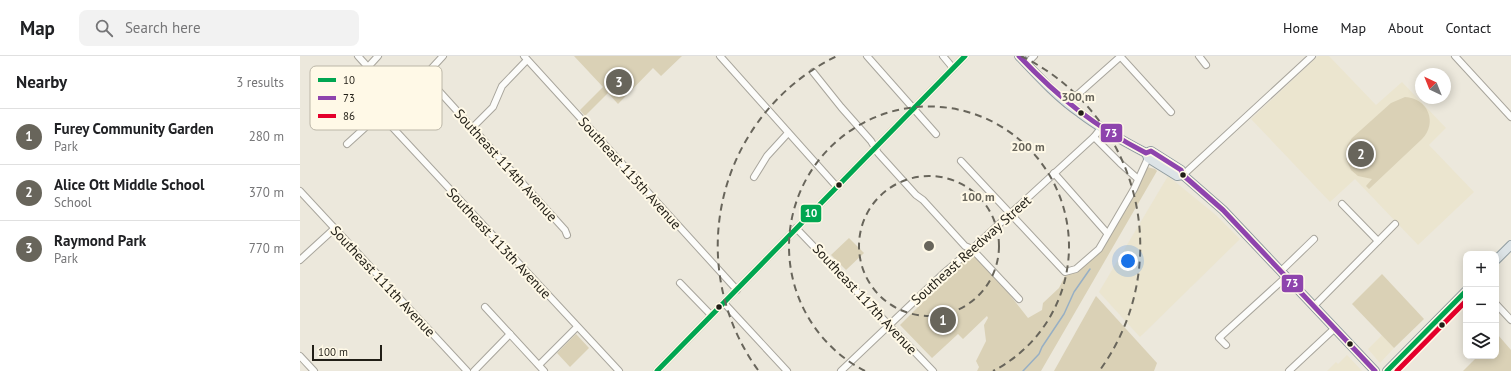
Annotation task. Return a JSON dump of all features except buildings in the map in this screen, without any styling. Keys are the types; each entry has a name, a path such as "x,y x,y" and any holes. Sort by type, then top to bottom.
{"main road":[{"path":"1019,56 1067,104 1101,128 1147,155 1151,151 1181,170 1183,175 1218,205 1375,371"},
{"path":"1499,257 1511,245"},
{"path":"1387,371 1463,293"}],"street":[{"path":"358,56 367,66"},
{"path":"369,66 378,56"},
{"name":"Southeast 114th Avenue","path":"434,66 443,56"},
{"path":"720,56 837,187"},
{"path":"867,56 936,134"},
{"path":"943,56 953,68"},
{"path":"657,371 965,56"},
{"path":"1026,64 1034,56"},
{"path":"1067,104 1120,56 1171,112"},
{"path":"1199,56 1206,65"},
{"path":"1183,175 1312,56"},
{"path":"1455,56 1511,117"},
{"path":"472,128 493,107 502,86 526,58"},
{"name":"Southeast 115th Avenue","path":"526,58 736,290"},
{"path":"813,72 875,148 916,195 923,200 965,246 972,250 1019,300"},
{"name":"Southeast 114th Avenue","path":"442,93 560,224 567,235"},
{"name":"Southeast Reedway Street","path":"841,371 945,272 972,250 1094,137 1101,128"},
{"path":"347,144 362,130"},
{"name":"Southeast 113th Avenue","path":"395,130 619,371"},
{"path":"754,177 767,156 788,133"},
{"path":"1094,137 1120,164 1138,179"},
{"path":"961,161 1012,213 1065,272 1076,269 1099,249 1134,189 1147,155"},
{"path":"1054,173 1107,233"},
{"name":"Southeast 111th Avenue","path":"300,191 467,371"},
{"path":"1342,204 1378,241"},
{"path":"1314,306 1395,224"},
{"path":"300,260 335,228"},
{"name":"Southeast 117th Avenue","path":"796,228 933,371"},
{"path":"1226,345 1219,338 1283,274 1314,239"},
{"path":"680,283 712,315"},
{"path":"724,303 787,371"},
{"path":"485,307 544,371"},
{"path":"1499,307 1511,320"},
{"path":"539,365 577,327"},
{"path":"1289,371 1335,328"},
{"path":"474,371 510,334"},
{"path":"300,356 314,371"}],"shaded area":[{"path":"574,56 682,56 661,76 653,68 618,104 608,93 585,116 580,110 603,87"},
{"path":"1318,56 1329,56 1376,105 1402,82 1415,96 1415,104 1423,104 1446,128 1429,145 1474,192 1418,245 1355,179 1330,202 1251,119"},
{"path":"1405,97 1415,99 1415,104 1422,104 1428,112 1430,119 1429,126 1427,133 1422,139 1369,189 1366,186 1372,179 1358,176 1351,170 1346,159 1347,146 1352,138 1391,103"},
{"path":"1147,167 1157,171 1041,371 977,371 979,367 976,361 986,341 984,325 988,318 987,316 963,339 958,334 932,358 900,325 942,283 941,280 952,269 973,255 998,280 1028,318 1042,310 1043,303 1059,288 1065,276 1087,263 1099,252 1142,179"},
{"path":"1168,176 1217,216 1240,239 1140,337 1099,292"},
{"path":"849,238 864,253 846,270 831,255"},
{"path":"1382,274 1424,319 1394,348 1352,304"},
{"path":"1096,296 1157,363 1154,371 1054,371"},
{"path":"576,334 589,348 570,367 557,353"},
{"path":"1382,335 1394,348 1380,363 1368,349"},
{"path":"1499,336 1511,350 1511,371 1463,371 1475,359 1499,359"},
{"path":"1347,355 1362,371 1327,371 1336,362 1338,364"}],"waterway":[{"path":"1023,371 1039,354 1064,314 1074,292 1090,269"}],"transit line":[{"name":"10","path":"657,371 965,56"},
{"name":"73","path":"1019,56 1048,85 1094,122 1127,143 1146,153 1151,151 1181,170 1183,175 1223,210 1375,371"},
{"name":"10","path":"1387,371 1463,294"},
{"name":"86","path":"1397,371 1463,304"}],"place":[{"name":"Raymond Park","path":"619,82"},
{"name":"Alice Ott Middle School","path":"1361,154"},
{"name":"Furey Community Garden","path":"943,320"}]}
